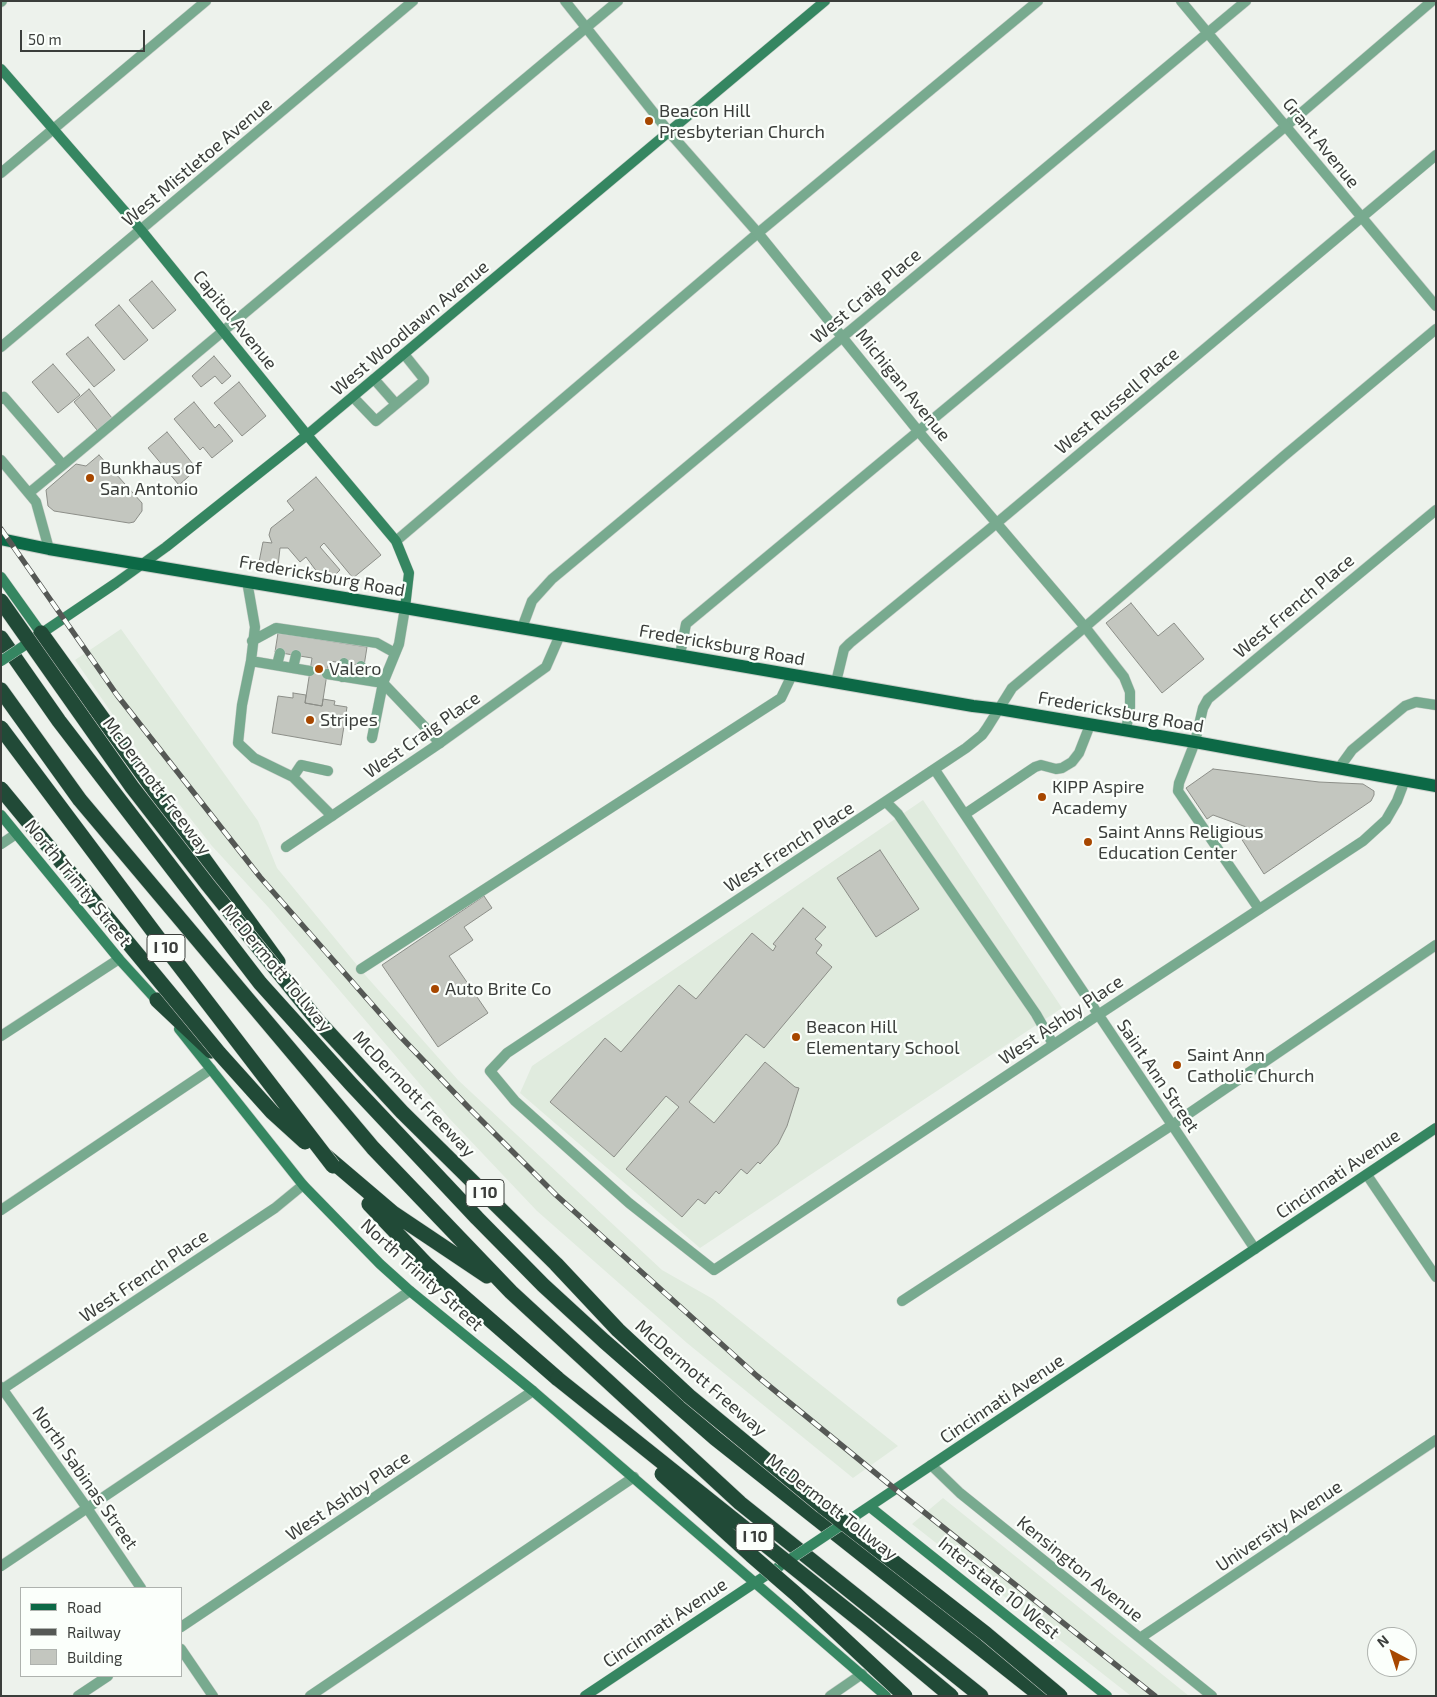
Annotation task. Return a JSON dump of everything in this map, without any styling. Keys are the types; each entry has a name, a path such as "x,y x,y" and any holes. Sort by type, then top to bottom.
{"highway":[{"name":"McDermott Freeway","path":"1,601 132,787 208,885 318,1021 402,1112 556,1264 618,1330 688,1396 822,1506 971,1622 1060,1696"},
{"path":"36,637 178,821 317,1016 396,1119 476,1218"},
{"name":"McDermott Tollway","path":"1,638 71,736 260,983 476,1218 604,1341 715,1438 1041,1696"},
{"path":"1,690 80,800 373,1148 511,1292 740,1503 981,1696"},
{"name":"I 10","path":"1,728 162,943 333,1166 426,1264 558,1379 867,1626 951,1696"},
{"path":"1,789 219,1053 272,1112 333,1166"},
{"path":"157,1000 276,1113 393,1213 511,1292"},
{"path":"558,1379 803,1600 905,1696"}],"main road":[{"name":"Fredericksburg Road","path":"1,539 49,549 247,581 973,706 1126,730 1436,786"}],"street":[{"path":"1,173 206,1"},
{"name":"West Mistletoe Avenue","path":"1,347 413,1"},
{"name":"Michigan Avenue","path":"565,1 670,132 758,233 920,432 1085,627 1124,677 1130,692 1130,707 1126,730"},
{"path":"29,494 618,1"},
{"name":"West Woodlawn Avenue","path":"1,661 142,564 307,435 826,1"},
{"path":"396,541 758,233 1038,1"},
{"name":"Grant Avenue","path":"1181,1 1436,306"},
{"name":"West Craig Place","path":"522,628 532,601 552,579 1246,1"},
{"path":"680,655 686,624 920,432 1286,126 1432,1"},
{"name":"Capitol Avenue","path":"1,68 141,230 307,435 396,541 409,573 405,608"},
{"name":"West Russell Place","path":"836,682 844,649 850,642 996,523 1436,154"},
{"name":"West French Place","path":"714,1270 622,1196 515,1101 490,1071 507,1053 935,770 982,735 1012,688 1276,462 1436,329"},
{"path":"353,397 375,421 425,380 404,354"},
{"path":"374,379 396,404"},
{"path":"1,399 4,397 63,465"},
{"path":"1,460 36,502 49,549"},
{"name":"West French Place","path":"1259,909 1178,791 1179,782 1195,742 1203,708 1208,699 1436,510"},
{"path":"1,577 36,637"},
{"path":"247,581 255,628 251,661 242,705 238,744 254,758 293,777 332,816"},
{"path":"372,738 383,683 399,644 405,608"},
{"path":"252,641 276,628 284,632 364,644 377,643 395,653"},
{"name":"West Craig Place","path":"286,847 440,744 546,667 560,635"},
{"path":"277,665 280,653"},
{"path":"293,668 296,655"},
{"path":"251,661 310,672"},
{"path":"342,676 344,663"},
{"path":"359,679 361,666"},
{"path":"327,674 383,683 440,744"},
{"path":"362,969 781,698 792,675"},
{"path":"1339,768 1352,750 1405,706 1416,702 1436,705"},
{"path":"964,814 1035,767 1041,765 1056,769 1072,762 1079,753 1090,725"},
{"path":"293,777 301,765 328,771"},
{"name":"Saint Ann Street","path":"935,770 1255,1249"},
{"name":"West Ashby Place","path":"714,1270 1363,840 1386,820 1398,801 1405,780"},
{"path":"886,802 898,814 1036,1014 1053,1044"},
{"name":"North Trinity Street","path":"1,815 119,959 157,1000 303,1185 380,1264 634,1477 886,1696"},
{"path":"1,844 16,834"},
{"path":"902,1301 1172,1125 1436,945"},
{"path":"1,1036 119,959"},
{"path":"1,1210 211,1069"},
{"name":"Cincinnati Avenue","path":"585,1696 1436,1128"},
{"path":"1367,1175 1436,1277"},
{"name":"West French Place","path":"2,1389 275,1208 303,1185"},
{"path":"1,1566 410,1291"},
{"name":"North Sabinas Street","path":"2,1389 87,1508 140,1587"},
{"name":"West Ashby Place","path":"182,1626 533,1391"},
{"name":"University Avenue","path":"1140,1638 1436,1440"},
{"name":"Kensington Avenue","path":"931,1465 960,1493 1212,1696"},
{"path":"310,1696 634,1477"},
{"name":"Interstate 10 West","path":"870,1507 1107,1696"},
{"path":"182,1650 213,1696"},
{"path":"830,1696 862,1674"},
{"path":"78,1696 106,1677"}],"shaded area":[{"path":"121,629 258,821 277,868 366,976 458,1080 662,1270 713,1299 898,1446 853,1478 687,1343 537,1211 448,1117 269,908 212,846 143,758 75,660"},
{"name":"Beacon Hill Elementary School","path":"923,800 1062,1008 700,1248 520,1093 532,1066"},
{"path":"943,1498 1189,1696 1131,1696 912,1524"}],"building":[{"path":"152,281 176,310 153,329 129,300"},
{"path":"119,305 148,340 124,360 95,325"},
{"path":"88,337 115,370 94,387 66,354"},
{"path":"214,356 231,376 222,384 215,376 201,387 192,376"},
{"path":"53,364 80,395 58,413 32,382"},
{"path":"239,382 266,416 242,436 214,403"},
{"path":"89,389 112,418 97,430 74,402"},
{"path":"194,402 215,428 219,424 233,441 212,458 203,447 200,450 174,419"},
{"path":"167,432 197,469 179,485 148,448"},
{"name":"Bunkhaus of San Antonio","path":"99,455 142,503 142,511 134,522 129,523 54,511 48,506 46,490 76,464 86,466"},
{"path":"316,477 381,555 353,578 324,543 320,547 340,570 335,575 317,572 306,557 300,562 288,548 280,548 278,566 259,562 263,542 272,543 269,535 271,528 294,510 287,501"},
{"path":"1131,603 1158,636 1174,623 1204,659 1162,693 1106,623"},
{"name":"Valero","path":"278,633 367,647 364,666 329,661 322,706 305,703 312,658 275,652"},
{"name":"Stripes","path":"293,693 306,695 305,703 322,706 323,699 335,701 334,705 347,707 341,745 272,733 278,696 293,698"},
{"path":"1213,769 1319,782 1363,784 1374,791 1374,795 1371,801 1264,874 1239,835 1249,828 1213,815 1207,819 1186,788"},
{"path":"880,850 919,909 876,937 837,878"},
{"name":"Auto Brite Co","path":"484,896 492,908 464,927 473,940 449,956 488,1013 438,1047 382,965"},
{"path":"803,908 826,927 815,939 822,945 816,953 832,967 764,1048 746,1034 689,1102 714,1123 765,1062 795,1087 799,1088 787,1126 778,1144 760,1164 758,1162 747,1174 741,1169 719,1194 716,1191 705,1204 698,1199 682,1217 626,1169 679,1107 666,1096 614,1157 550,1102 605,1038 621,1052 679,985 696,999 752,933 773,951 776,946 773,944"}],"railway":[{"path":"1,529 117,695 260,877 399,1035 468,1107 556,1195 757,1376 895,1489 1155,1696"}],"place":[{"name":"Beacon Hill Presbyterian Church","path":"649,121"},
{"name":"Bunkhaus of San Antonio","path":"90,478"},
{"name":"Valero","path":"319,669"},
{"name":"Stripes","path":"310,720"},
{"name":"KIPP Aspire Academy","path":"1042,797"},
{"name":"Saint Anns Religious Education Center","path":"1088,842"},
{"name":"Auto Brite Co","path":"435,989"},
{"name":"Beacon Hill Elementary School","path":"796,1037"},
{"name":"Saint Ann Catholic Church","path":"1177,1065"}]}
